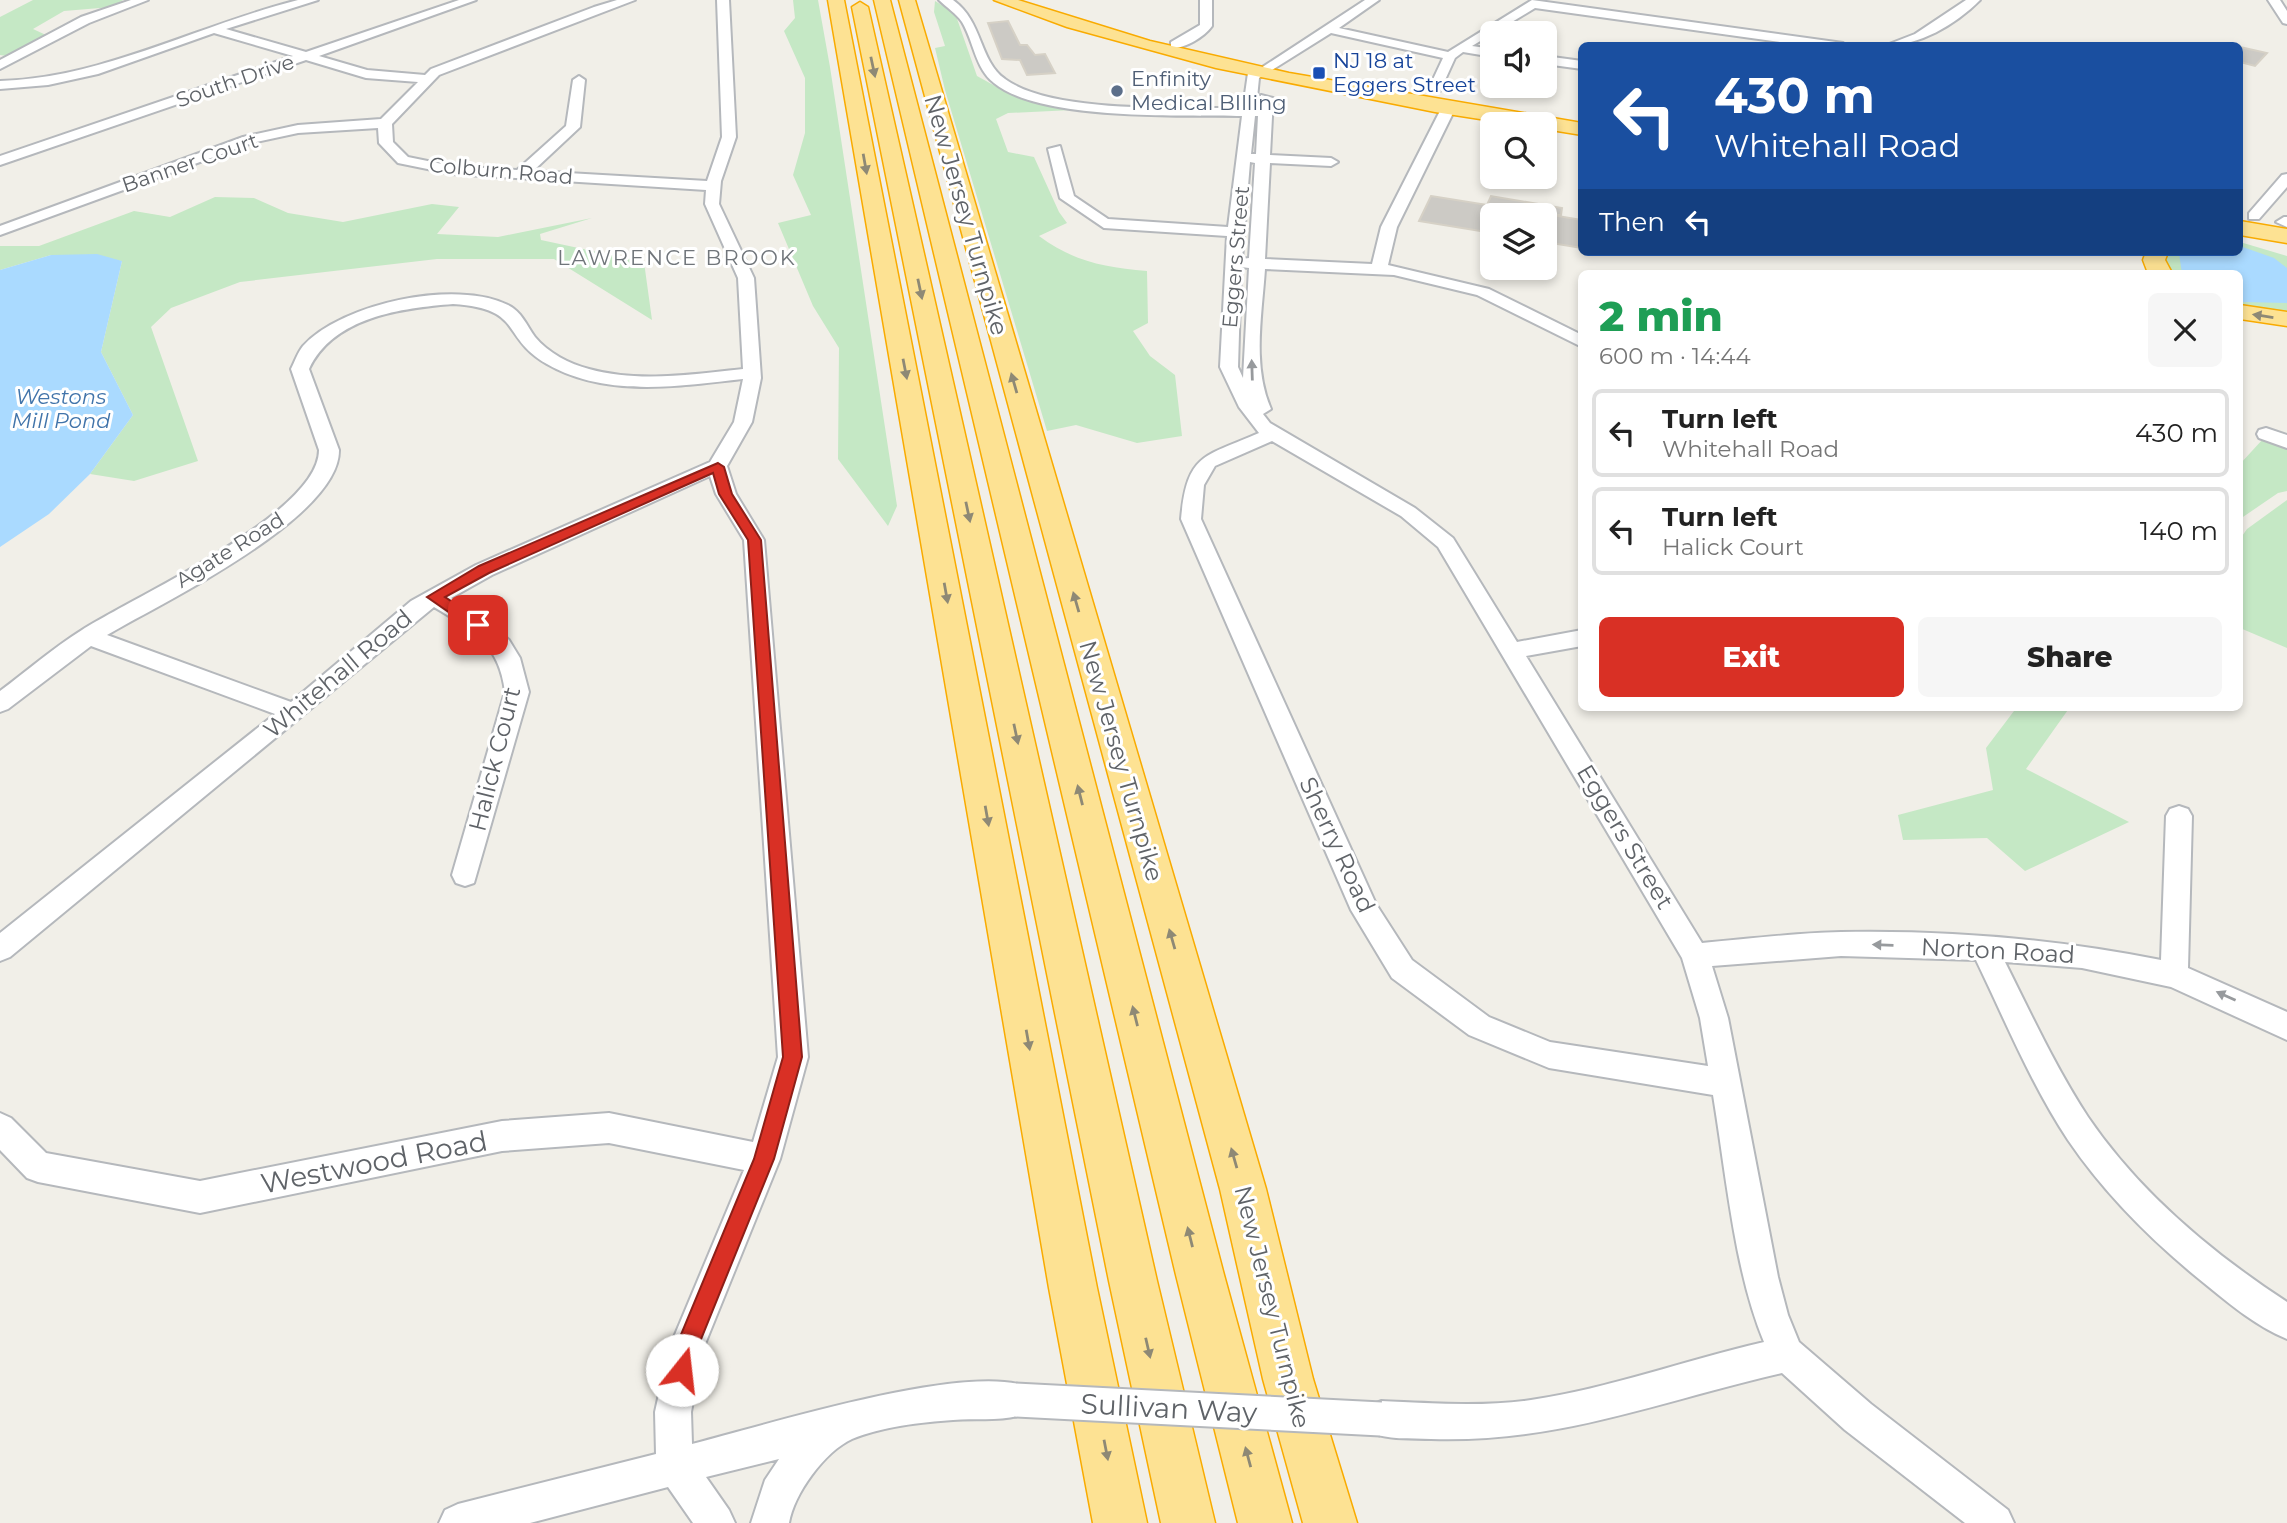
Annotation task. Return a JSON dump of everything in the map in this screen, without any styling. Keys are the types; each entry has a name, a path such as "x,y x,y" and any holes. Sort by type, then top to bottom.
{"highway":[{"path":"836,0 1071,1274 1120,1523"},
{"path":"859,0 1130,1268 1188,1523"},
{"name":"New Jersey Turnpike","path":"882,0 1200,1275 1265,1523"},
{"name":"New Jersey Turnpike","path":"906,0 1243,1189 1288,1378 1330,1523"},
{"path":"1002,0 1110,35 1266,70 1578,129"},
{"path":"1026,0 1062,4 1175,45 1266,70 1452,106 1578,122"},
{"path":"1411,96 1435,88 1452,106"},
{"path":"2243,226 2286,222"},
{"path":"2243,226 2287,245"},
{"path":"2243,226 2287,255"},
{"path":"2243,312 2287,319"}],"street":[{"path":"0,65 85,20 142,0"},
{"path":"0,85 30,85 85,74 214,29 312,0"},
{"name":"South Drive","path":"0,162 470,0"},
{"path":"385,124 426,79 456,62 629,0"},
{"path":"716,1523 675,1466 673,1412 686,1349 764,1159 793,1057 754,540 726,494 718,467 743,422 752,373 746,278 712,204 713,186 729,137 723,0"},
{"path":"945,0 965,15 993,77 1022,94 1081,105 1265,112"},
{"path":"1175,45 1205,29 1207,23 1203,9 1206,0"},
{"path":"1266,70 1373,0"},
{"path":"1616,15 1616,6 1625,0"},
{"path":"1903,42 1919,37 1974,0"},
{"path":"2274,0 2287,20"},
{"path":"1435,88 1455,52 1537,2 1810,42"},
{"path":"214,29 379,77 426,79"},
{"path":"1329,29 1455,52 1480,53"},
{"path":"1557,62 1578,64"},
{"name":"Eggers Street","path":"1276,432 1253,388 1253,332 1265,159 1266,70 1253,76 1248,112 1246,158 1236,232 1229,367 1238,388 1263,427 1276,432 1315,460 1408,512 1446,543 1695,955 1714,1018 1761,1277 1771,1317 1787,1354"},
{"path":"520,174 573,127 579,80"},
{"path":"1379,268 1389,227 1452,106"},
{"name":"Colburn Road","path":"385,124 386,143 403,160 452,170 713,186"},
{"name":"Banner Court","path":"1,231 248,140 298,129 385,124"},
{"path":"1055,149 1067,198 1104,223 1236,232"},
{"path":"1246,158 1331,162"},
{"path":"2243,226 2287,178"},
{"path":"2272,197 2286,222"},
{"path":"1236,262 1379,268 1483,292 1510,303 1578,340"},
{"name":"Agate Road","path":"0,703 89,637 275,527 321,480 330,448 300,369 302,359 310,348 355,321 411,302 465,298 502,308 513,316 531,342 544,354 583,373 647,380 752,373"},
{"path":"1229,330 1253,332"},
{"name":"Sherry Road","path":"1276,432 1208,462 1194,485 1191,519 1365,910 1402,969 1479,1026 1549,1055 1727,1083"},
{"path":"2266,434 2287,442"},
{"name":"Whitehall Road","path":"0,949 294,712 419,606 484,570 718,467"},
{"name":"Halick Court","path":"434,597 496,637 516,671 517,692 465,875"},
{"path":"89,637 294,712"},
{"path":"1512,651 1578,639"},
{"path":"2174,975 2179,816"},
{"name":"Norton Road","path":"1695,955 1841,944 1984,948 2082,956 2174,975 2252,1007 2287,1027"},
{"path":"1984,948 2058,1097 2126,1187 2181,1244 2245,1296 2287,1322"},
{"name":"Westwood Road","path":"0,1128 38,1167 200,1197 502,1136 609,1128 764,1159"},
{"path":"1787,1354 1858,1417 1995,1523"},
{"name":"Sullivan Way","path":"458,1523 843,1423 897,1410 951,1402 1015,1400 1464,1423 1530,1418 1607,1402 1727,1367 1787,1354"},
{"path":"770,1523 772,1509 785,1479 803,1455 843,1423"}],"green space":[{"path":"33,0 123,0 112,7 64,11 33,29 46,35 7,56 0,55 0,17"},
{"path":"793,0 818,0 897,506 888,526 838,459 839,348 813,306 778,223 811,215 793,175 805,133 805,78 784,31 795,18"},
{"path":"935,1 955,13 977,76 1006,92 1072,110 1008,113 996,119 1008,152 1034,157 1059,212 1067,223 1039,236 1065,252 1090,262 1147,271 1148,323 1133,331 1150,356 1175,375 1182,436 1137,443 1076,425 1047,431 945,90 935,48 945,46 934,12"},
{"path":"215,197 254,198 288,213 343,222 432,204 459,207 437,234 498,237 592,218 540,234 541,240 644,262 652,320 554,259 437,259 240,282 171,308 151,327 198,461 134,481 90,474 133,415 101,352 122,261 51,255 0,270 0,246 39,246 134,211 170,217"},
{"path":"2243,243 2287,256 2287,314 2243,308 2243,270 2167,270 2164,262 2166,256 2243,256"},
{"path":"2263,439 2287,449 2287,491 2278,493 2243,517 2243,461"},
{"path":"2287,500 2287,648 2243,629 2243,535"},
{"path":"2014,711 2067,711 2026,769 2129,822 2025,871 1987,838 1903,840 1898,815 1993,790 1986,748"}],"water":[{"path":"2243,247 2274,258 2287,268 2287,303 2243,302 2243,270 2182,270 2179,256 2243,256"},
{"name":"Westons Mill Pond","path":"97,254 122,261 101,352 133,415 90,474 49,514 0,547 0,270 51,255"}],"building":[{"path":"1008,21 1020,45 1027,45 1035,55 1045,54 1055,73 1027,75 1020,60 1002,59 988,23"},
{"path":"2243,48 2267,53 2255,66 2243,63"},
{"path":"1431,196 1480,204 1480,231 1419,221"},
{"path":"1491,196 1532,203 1488,203"},
{"path":"1557,207 1562,208 1561,215 1557,215"},
{"path":"1557,216 1578,219 1578,247 1557,244"}],"place":[{"name":"NJ 18 at Eggers Street","path":"1319,73"},
{"name":"Enfinity Medical BIlling","path":"1117,91"}],"district":[{"name":"LAWRENCE BROOK","path":"677,258"}],"route":[{"path":"478,625 434,597 484,570 718,467 726,494 754,540 793,1057 764,1159 686,1349 682,1370"}]}
